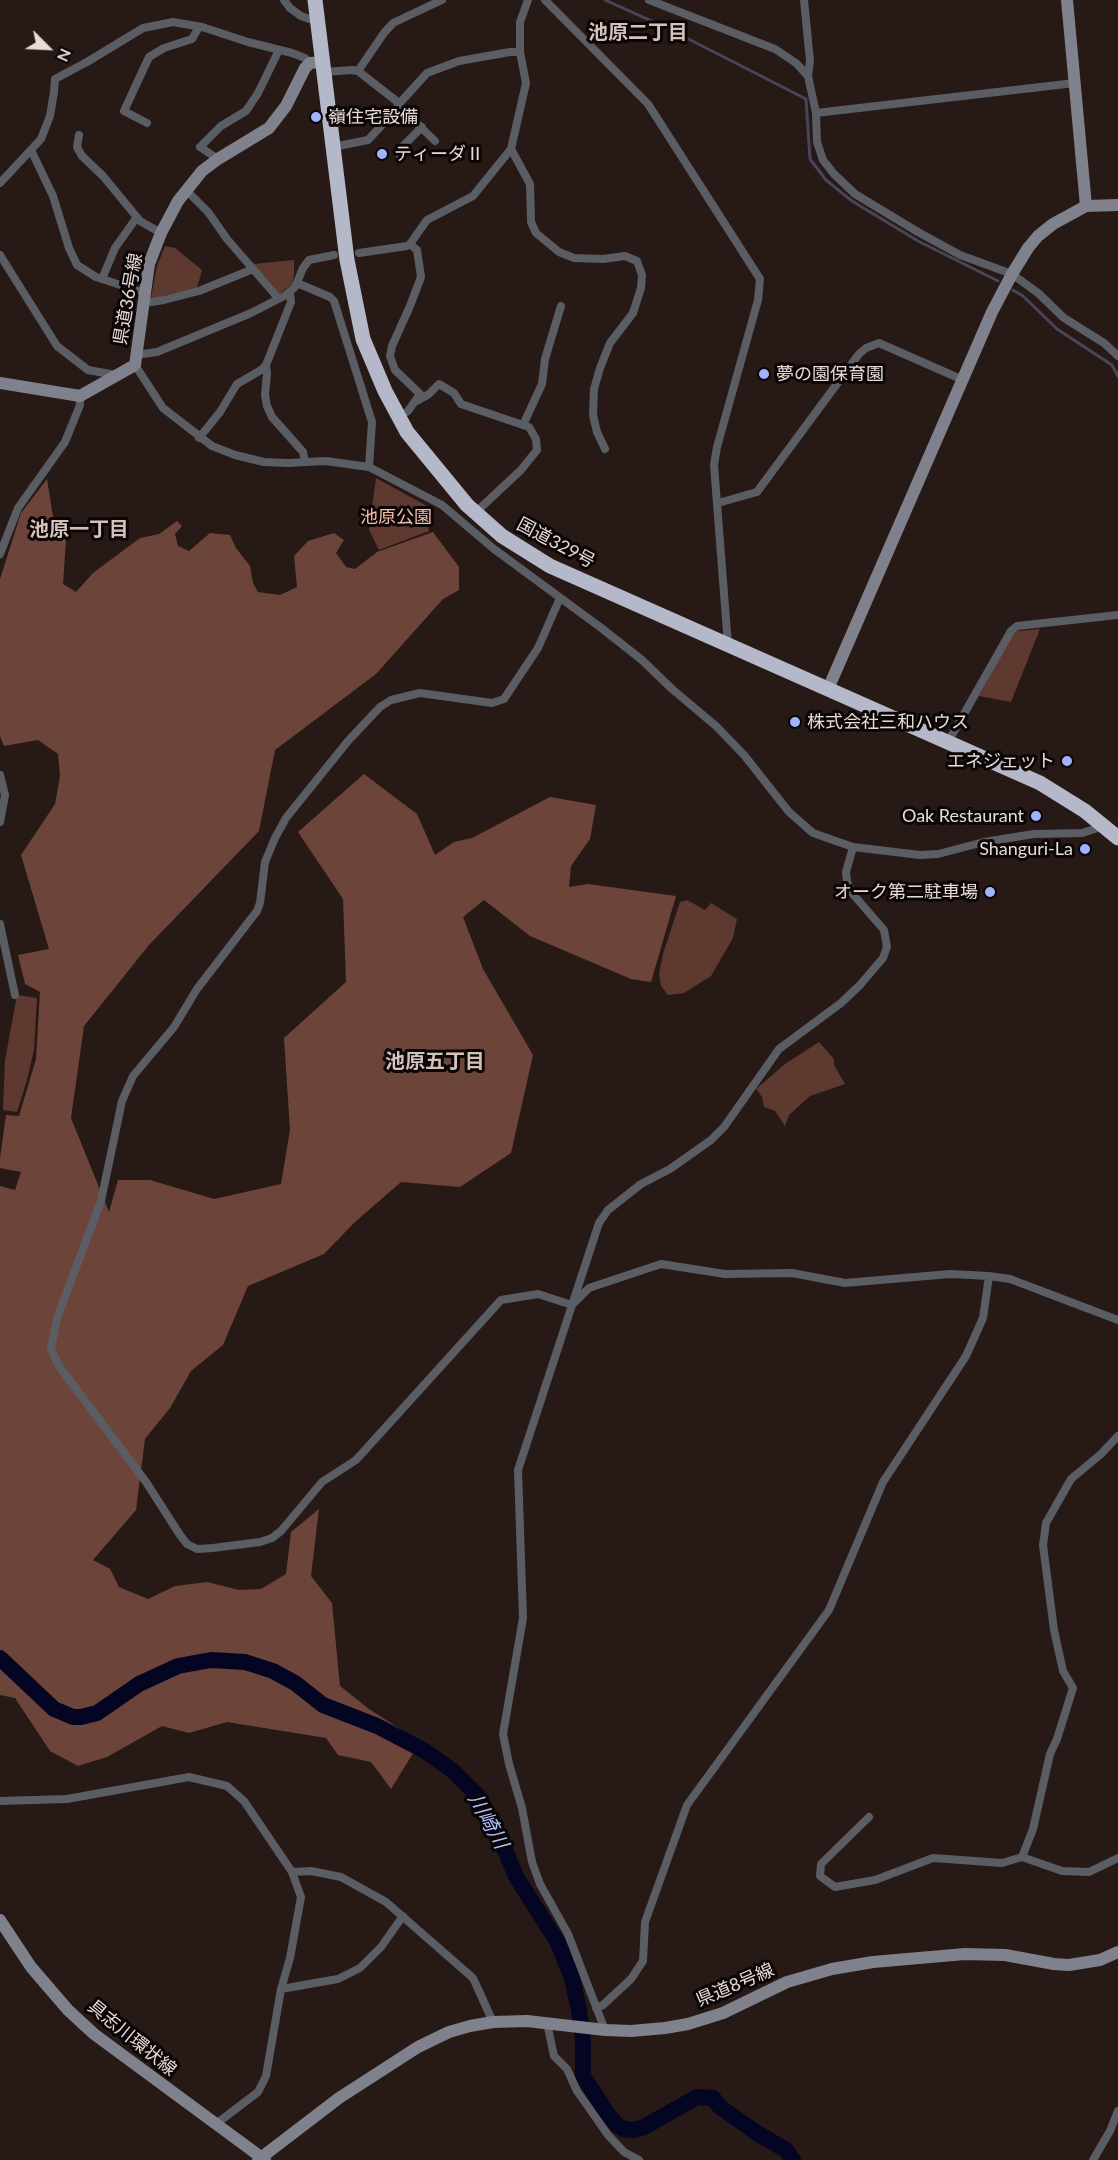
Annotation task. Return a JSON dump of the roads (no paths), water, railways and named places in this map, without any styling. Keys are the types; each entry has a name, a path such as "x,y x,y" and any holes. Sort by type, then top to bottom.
{"highway":[{"name":"国道329号","path":"315,0 319,22 319,66 333,147 347,260 356,312 372,364 399,417 417,446 498,543 1040,783 1066,798 1118,838"}],"main road":[{"path":"1067,0 1086,206"},
{"name":"県道36号線","path":"80,396 116,375 135,360 149,264 161,233 186,190 202,171 218,159 269,128 286,106 300,75 319,66"},
{"path":"828,689 992,312 1012,274 1028,248 1053,224 1086,206 1118,205"},
{"path":"0,383 80,396"},
{"name":"具志川環状線","path":"0,1920 31,1967 68,2010 126,2059 261,2159"},
{"name":"県道8号線","path":"261,2159 339,2098 425,2043 449,2032 494,2022 527,2021 632,2031 688,2024 723,2013 787,1982 832,1969 873,1962 965,1954 1005,1954 1069,1965 1100,1960 1118,1952"}],"street":[{"path":"284,0 301,16 319,22"},
{"path":"358,71 393,23 442,0"},
{"path":"359,253 410,244 428,220 473,196 511,149 526,83 520,52 520,22 528,0"},
{"path":"545,0 648,104 760,279 758,300 714,465 728,646"},
{"path":"649,0 775,49 796,63 808,76"},
{"path":"804,0 810,61 808,76 816,112 817,142 824,160 834,174 855,194 918,232 960,255 1012,274 1038,293 1064,318 1104,343 1118,356"},
{"path":"0,183 41,139 50,116 55,79 143,28 173,22 199,27 301,56 319,66 358,71 399,104 435,141"},
{"path":"147,123 124,111 149,57 164,48 192,39 199,27"},
{"path":"218,159 200,147 221,126 246,111 279,50"},
{"path":"333,147 368,140 427,73 441,66 478,57 520,52"},
{"path":"816,112 1075,84"},
{"path":"399,156 403,147 422,128"},
{"path":"79,135 77,147 82,156 104,176 136,217 161,233"},
{"path":"511,149 530,184 531,222 536,233 559,252 574,258 603,259 626,256 637,261 642,275 633,313 610,343 594,389 593,415 597,432 605,449"},
{"path":"31,150 53,196 73,258 84,271 152,302 199,291 253,268"},
{"path":"186,190 208,212 278,298"},
{"path":"102,279 115,248 136,217"},
{"path":"399,417 408,411 420,394 395,370 390,356 421,277 417,250 410,244"},
{"path":"0,255 57,346 88,370 116,375"},
{"path":"199,438 220,412 237,384 266,365 291,302 291,293 303,268 309,260 334,255"},
{"path":"297,283 330,297 334,301 372,422 369,467"},
{"path":"291,293 251,313 135,360 163,408 199,438 234,455 264,462 326,461 369,467 442,505 498,543 560,598 642,660 716,726 744,755 789,812 805,828 823,837 853,847 890,852 938,854 1014,837 1034,834 1082,833 1104,826"},
{"path":"523,424 542,384 545,359 561,306"},
{"path":"718,503 757,492 859,354 866,348 879,343 963,380"},
{"path":"266,365 267,406 272,417 303,452 305,462"},
{"path":"415,402 429,394 439,384 454,393 460,404 523,424 529,427 536,439 537,450 521,470 475,513"},
{"path":"0,554 18,508 65,442 80,405 80,396"},
{"path":"560,598 538,648 504,699 492,703 420,693 391,700 369,718 348,741 286,818 266,862 257,911 197,989 174,1027 140,1067 128,1086 122,1101 101,1201 57,1318 51,1349 59,1366 146,1482 187,1544 197,1549 213,1548 260,1542 281,1532 322,1482 356,1460 501,1300 538,1294 572,1305"},
{"path":"948,742 1011,631 1017,626 1118,615"},
{"path":"0,775 5,795 0,822"},
{"path":"599,2029 596,2008 568,1934 540,1884 532,1862 522,1808 503,1734 523,1618 518,1470 595,1235 608,1210 641,1184 670,1169 711,1140 724,1127 780,1048 842,1003 883,958 886,947 884,930 852,893 847,882 846,872 853,847"},
{"path":"0,924 15,995"},
{"path":"572,1305 589,1288 661,1264 725,1274 792,1273 844,1283 950,1274 989,1276 1010,1280 1118,1320"},
{"path":"596,2008 603,2005 631,1979 644,1961 645,1922 687,1805 830,1610 883,1482 966,1356 983,1318 989,1276"},
{"path":"1022,1857 1033,1829 1050,1754 1058,1739 1073,1688 1063,1671 1054,1630 1043,1545 1046,1523 1071,1479 1101,1454 1118,1436"},
{"path":"0,1801 68,1799 189,1777 227,1786 244,1801 292,1872 301,1897 290,1958 281,1989 266,2076 258,2092 216,2124"},
{"path":"869,1817 821,1864 820,1876 834,1887 875,1880 933,1858 1002,1863 1022,1857 1062,1871 1089,1872 1118,1858"},
{"path":"292,1872 311,1871 341,1877 386,1902 473,1978 494,2022"},
{"path":"281,1989 338,1979 360,1968 381,1947 403,1916"},
{"path":"549,2023 554,2056 567,2069 577,2091 608,2135 624,2152 639,2160"},
{"path":"1093,2160 1110,2131 1118,2111"}],"waterway":[{"path":"605,0 667,28 806,99 810,159 826,180 852,201 918,241 998,281"},
{"path":"1013,290 1023,296 1057,329 1112,365 1118,376"},
{"name":"川崎川","path":"0,1658 54,1709 73,1717 97,1713 139,1684 178,1666 211,1660 245,1662 273,1671 295,1683 323,1705 377,1726 425,1751 453,1771 479,1797 517,1878 558,1943 572,1978 579,2010 583,2040 583,2076 617,2125 633,2130 644,2127 697,2097 713,2098 720,2107 786,2150 793,2160"}],"place":[{"name":"嶺住宅設備","path":"316,117"},
{"name":"ティーダⅡ","path":"382,154"},
{"name":"夢の園保育園","path":"764,374"},
{"name":"株式会社三和ハウス","path":"795,722"},
{"name":"エネジェット","path":"1067,761"},
{"name":"Oak Restaurant","path":"1036,816"},
{"name":"Shanguri-La","path":"1085,849"},
{"name":"オーク第二駐車場","path":"990,892"}],"district":[{"name":"池原二丁目","path":"638,33"},
{"name":"池原一丁目","path":"79,530"},
{"name":"池原五丁目","path":"435,1062"}],"park label":[{"name":"池原公園","path":"396,517"}]}
